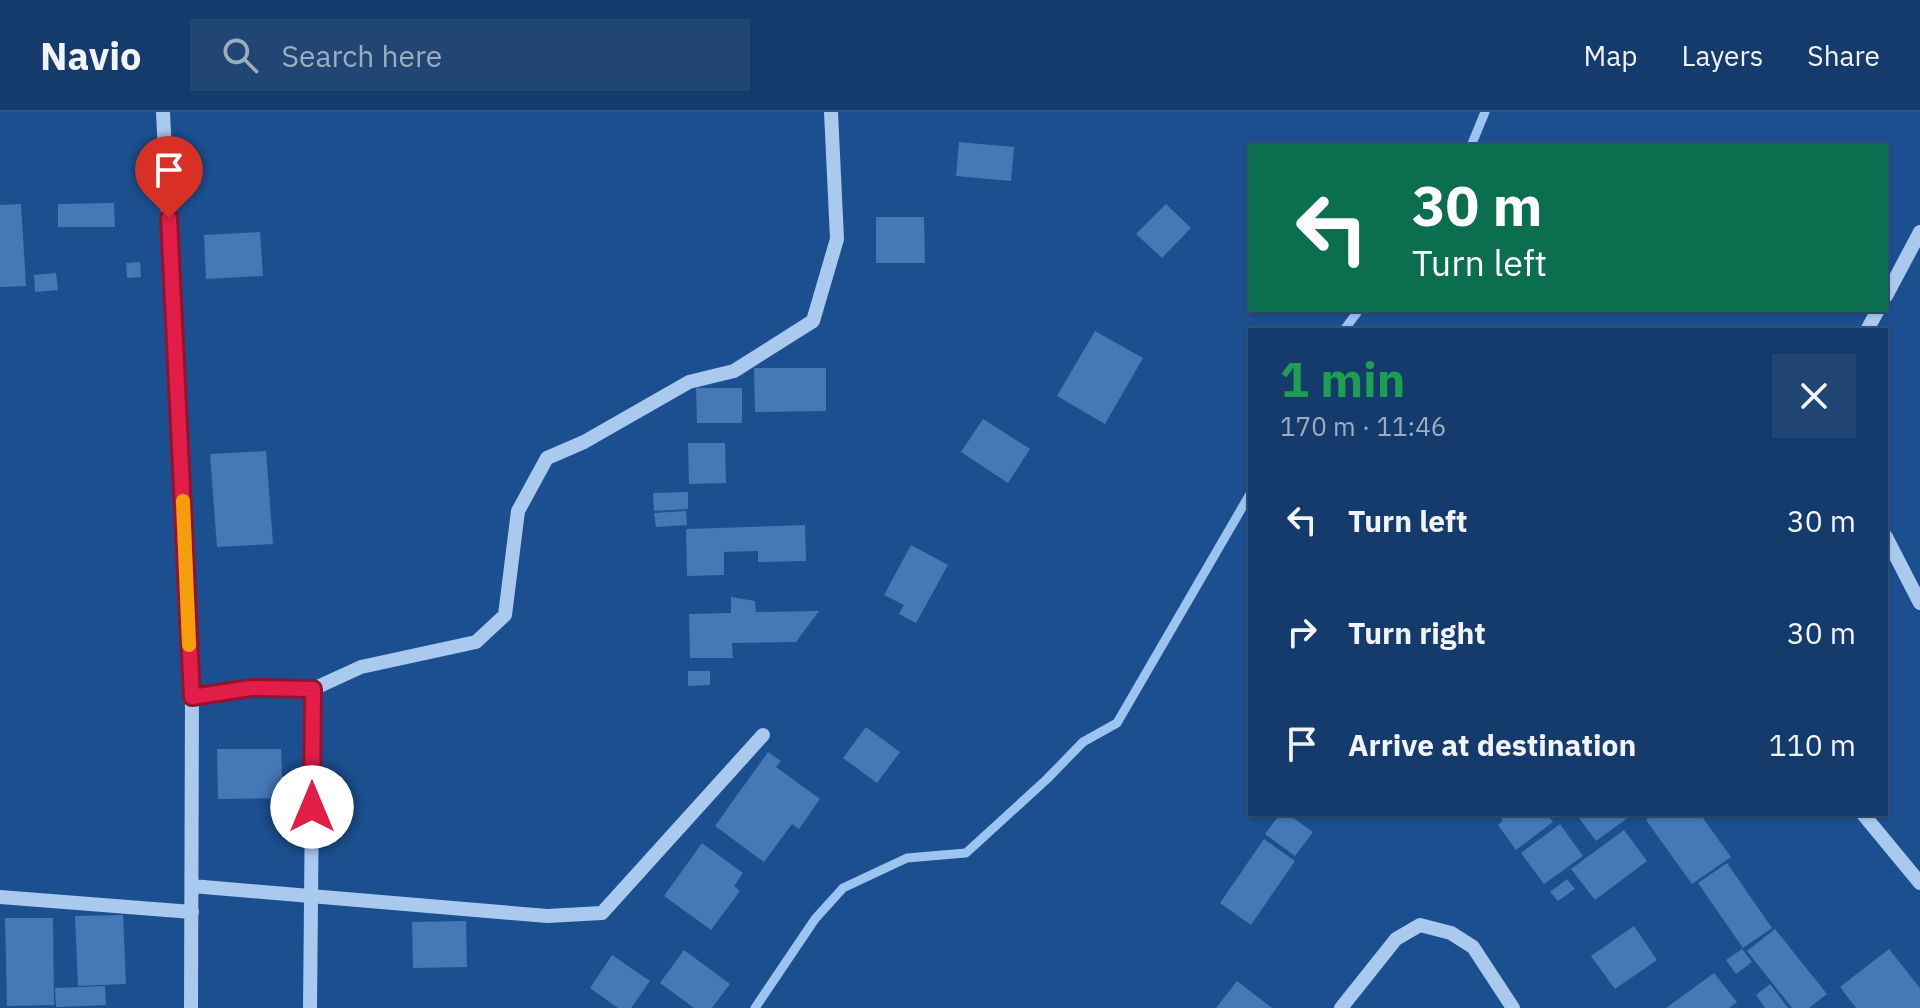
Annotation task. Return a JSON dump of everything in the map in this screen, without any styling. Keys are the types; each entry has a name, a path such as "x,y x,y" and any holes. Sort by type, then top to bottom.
{"street":[{"path":"163,112 192,697 191,1008"},
{"path":"192,697 251,688 313,689 361,667 476,642 505,615 518,511 547,458 584,442 689,382 734,371 813,321 837,239 831,112"},
{"path":"1888,292 1920,232"},
{"path":"1888,541 1920,603"},
{"path":"310,1008 313,689"},
{"path":"192,886 547,916 602,913 763,735"},
{"path":"1865,816 1920,883"},
{"path":"0,897 192,912"},
{"path":"1341,1008 1396,939 1420,925 1451,933 1473,947 1513,1008"}],"building":[{"path":"959,142 1014,147 1011,181 956,176"},
{"path":"114,203 115,227 58,227 58,204"},
{"path":"21,204 26,286 0,287 0,205"},
{"path":"1166,204 1191,228 1162,258 1136,234"},
{"path":"876,217 924,217 925,263 876,263"},
{"path":"260,232 263,276 206,279 204,235"},
{"path":"140,262 141,277 127,278 126,263"},
{"path":"56,273 58,290 35,292 34,275"},
{"path":"1095,331 1143,358 1105,424 1057,396"},
{"path":"754,368 826,368 826,411 755,412"},
{"path":"696,388 742,388 742,423 697,423"},
{"path":"983,419 1030,449 1008,483 961,452"},
{"path":"688,443 725,443 726,483 689,484"},
{"path":"266,451 273,544 217,547 210,454"},
{"path":"688,492 688,509 654,511 653,493"},
{"path":"686,511 687,525 656,527 654,513"},
{"path":"805,525 806,561 758,562 758,551 724,552 724,575 687,576 686,529"},
{"path":"911,545 948,565 916,623 899,614 904,605 884,595"},
{"path":"731,597 755,601 756,612 819,611 796,642 732,643 733,658 690,658 689,614 731,613"},
{"path":"688,671 710,671 710,685 688,686"},
{"path":"866,727 900,752 877,783 843,758"},
{"path":"217,749 281,749 283,798 218,799"},
{"path":"768,752 781,761 776,767 820,799 799,829 792,824 764,862 715,826"},
{"path":"1278,816 1291,816 1313,832 1295,856 1265,834"},
{"path":"1499,816 1548,816 1553,822 1516,850 1498,825 1503,821"},
{"path":"1577,816 1630,816 1596,841"},
{"path":"1651,816 1701,816 1731,857 1692,884 1646,820"},
{"path":"1560,824 1583,856 1544,884 1521,853"},
{"path":"1624,830 1647,861 1595,900 1571,869"},
{"path":"1264,839 1295,861 1251,925 1220,903"},
{"path":"702,843 743,873 734,886 740,891 711,930 664,896"},
{"path":"1727,863 1772,928 1743,948 1698,883"},
{"path":"1567,879 1575,889 1558,901 1550,892"},
{"path":"123,915 126,984 78,986 75,916"},
{"path":"5,918 53,918 54,1005 7,1006"},
{"path":"466,921 467,967 413,968 412,922"},
{"path":"1634,926 1657,960 1615,989 1591,956"},
{"path":"1775,929 1827,994 1809,1008 1792,1008 1747,951"},
{"path":"1742,949 1752,962 1736,974 1726,960"},
{"path":"1889,949 1920,988 1920,1008 1856,1008 1840,987"},
{"path":"684,950 730,984 712,1008 694,1008 660,983"},
{"path":"612,955 650,981 631,1008 618,1008 590,988"},
{"path":"1714,973 1737,1002 1729,1008 1666,1008"},
{"path":"1237,981 1272,1008 1216,1008"},
{"path":"1770,984 1788,1008 1765,1008 1756,995"},
{"path":"105,986 106,1005 56,1007 55,988"}],"waterway":[{"path":"1472,144 1485,112"},
{"path":"1346,328 1358,312"},
{"path":"755,1008 815,919 843,888 907,858 966,853 1083,742 1117,723 1248,497"}],"slow traffic":[{"path":"183,501 189,645"}],"route":[{"path":"169,218 192,697 251,688 313,689 312,807"}]}
